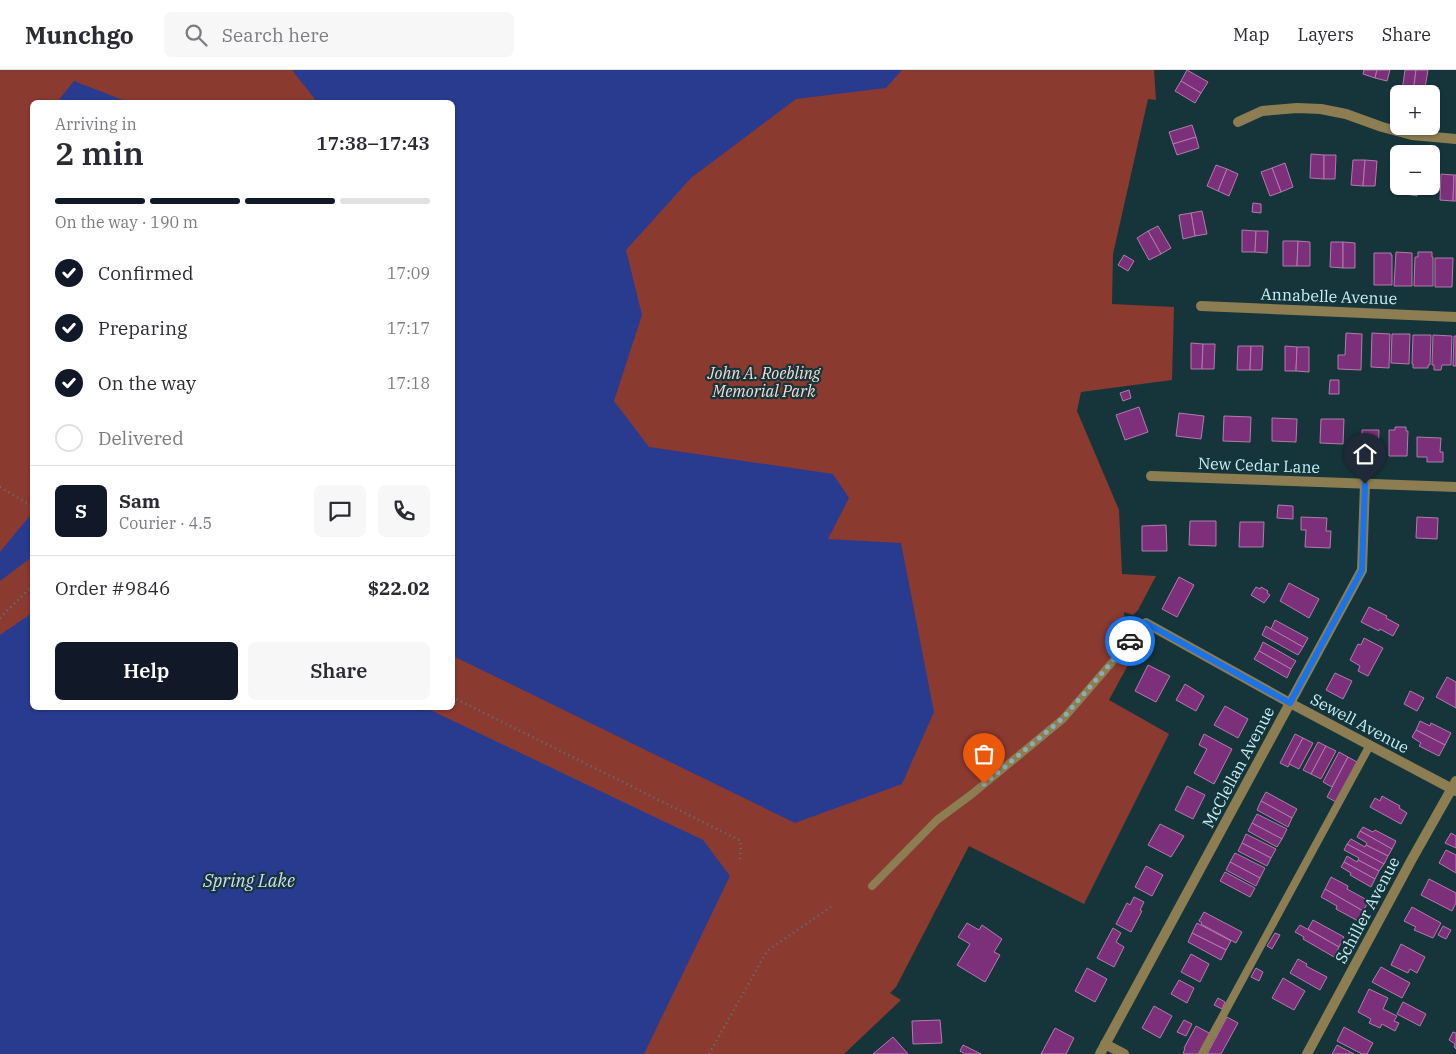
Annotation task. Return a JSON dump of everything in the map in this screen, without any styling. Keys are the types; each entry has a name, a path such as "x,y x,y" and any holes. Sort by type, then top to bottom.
{"street":[{"path":"1238,122 1262,110 1321,109 1346,114 1412,135 1456,139"},
{"name":"Annabelle Avenue","path":"1201,306 1456,317"},
{"name":"New Cedar Lane","path":"1151,476 1456,487"},
{"name":"McClellan Avenue","path":"1100,1054 1362,570 1365,484"},
{"name":"Sewell Avenue","path":"1146,623 1290,703 1455,787"},
{"name":"Schiller Avenue","path":"1306,1054 1412,859 1455,787"},
{"path":"1105,1044 1124,1054"}],"lane":[{"path":"872,886 937,820 972,794 1062,719 1146,623"},
{"path":"1202,1054 1370,745"}],"path":[{"path":"0,487 30,504"},
{"path":"0,618 30,588"},
{"path":"455,698 742,840 740,862"},
{"path":"709,1054 767,951 832,906"}],"green space":[{"name":"John A. Roebling Memorial Park","path":"0,70 1154,70 1156,100 1148,99 1113,254 1112,304 1174,307 1172,380 1081,392 1077,411 1119,510 1122,574 1156,576 1138,610 1133,615 1124,612 1125,629 1119,646 1134,654 1109,700 1169,734 1084,904 969,846 896,987 890,993 901,1000 844,1054 0,1054"}],"water":[{"path":"292,70 902,70 886,88 796,99 691,178 626,250 642,315 614,401 649,447 833,474 849,498 828,539 901,543 934,712 902,784 795,823 455,657 455,100 315,100"},
{"path":"74,81 123,100 59,100"},
{"path":"30,515 30,558 0,581 0,552"},
{"name":"Spring Lake","path":"30,614 30,710 430,710 703,840 730,876 644,1054 0,1054 0,635"}],"building":[{"path":"1187,70 1208,82 1201,93 1181,81"},
{"path":"1364,70 1377,70 1375,78 1363,74"},
{"path":"1377,70 1390,70 1387,81 1375,78"},
{"path":"1405,70 1416,70 1414,85 1403,85"},
{"path":"1416,70 1428,70 1426,85 1414,85"},
{"path":"1181,81 1201,93 1195,103 1175,91"},
{"path":"1192,125 1196,137 1173,144 1169,132"},
{"path":"1196,137 1199,148 1177,155 1173,144"},
{"path":"1311,154 1324,155 1324,179 1310,178"},
{"path":"1324,155 1336,155 1335,179 1324,179"},
{"path":"1353,160 1365,160 1363,186 1351,185"},
{"path":"1365,160 1377,161 1375,186 1363,186"},
{"path":"1285,163 1293,187 1281,192 1272,168"},
{"path":"1216,165 1227,169 1218,191 1207,186"},
{"path":"1272,168 1281,192 1270,196 1261,172"},
{"path":"1227,169 1238,174 1229,196 1218,191"},
{"path":"1441,174 1454,175 1453,201 1440,200"},
{"path":"1454,175 1456,175 1456,201 1453,201"},
{"path":"1253,203 1261,204 1261,213 1252,212"},
{"path":"1202,211 1207,234 1195,236 1191,213"},
{"path":"1191,213 1195,236 1183,239 1179,215"},
{"path":"1158,226 1171,248 1161,254 1148,231"},
{"path":"1242,230 1256,231 1255,252 1242,252"},
{"path":"1148,231 1161,254 1149,260 1137,238"},
{"path":"1256,231 1268,231 1267,253 1255,252"},
{"path":"1283,241 1298,241 1297,266 1283,266"},
{"path":"1298,241 1310,242 1310,266 1297,266"},
{"path":"1331,242 1343,242 1343,268 1330,267"},
{"path":"1343,242 1355,243 1355,268 1343,268"},
{"path":"1396,252 1412,253 1412,286 1394,286"},
{"path":"1418,252 1432,252 1433,286 1414,286 1415,257 1418,257"},
{"path":"1374,253 1391,253 1392,285 1374,285"},
{"path":"1124,255 1134,261 1128,271 1118,265"},
{"path":"1435,258 1453,258 1452,287 1435,287"},
{"path":"1346,333 1362,334 1361,370 1338,369 1338,355 1345,355"},
{"path":"1372,333 1390,334 1389,368 1371,367"},
{"path":"1392,334 1410,334 1409,364 1391,363"},
{"path":"1413,335 1431,335 1430,365 1428,365 1428,368 1413,368"},
{"path":"1433,335 1452,336 1451,365 1442,365 1441,370 1434,370 1434,365 1432,365"},
{"path":"1454,336 1456,336 1456,366 1453,366"},
{"path":"1191,343 1203,344 1202,369 1191,369"},
{"path":"1203,344 1215,344 1214,369 1202,369"},
{"path":"1238,346 1251,346 1250,370 1237,370"},
{"path":"1251,346 1263,346 1262,370 1250,370"},
{"path":"1285,346 1297,347 1296,371 1285,371"},
{"path":"1297,347 1309,347 1309,372 1296,371"},
{"path":"1330,380 1339,380 1339,394 1329,394"},
{"path":"1129,390 1131,398 1123,401 1120,393"},
{"path":"1139,407 1148,432 1125,440 1116,415"},
{"path":"1179,413 1204,416 1201,439 1176,436"},
{"path":"1224,416 1251,417 1250,442 1223,441"},
{"path":"1272,418 1297,419 1296,442 1272,441"},
{"path":"1321,419 1344,419 1343,444 1320,443"},
{"path":"1395,427 1406,427 1406,431 1408,431 1407,456 1389,456 1389,430 1395,430"},
{"path":"1362,430 1379,430 1378,460 1361,459"},
{"path":"1417,437 1441,438 1440,452 1443,452 1443,462 1427,462 1427,457 1417,457"},
{"path":"1278,505 1293,506 1293,519 1277,518"},
{"path":"1301,517 1327,518 1326,531 1331,531 1330,548 1305,547 1306,530 1301,530"},
{"path":"1417,517 1438,518 1437,539 1416,538"},
{"path":"1190,521 1216,521 1216,546 1189,545"},
{"path":"1240,522 1264,522 1263,547 1239,547"},
{"path":"1166,525 1167,551 1142,551 1142,526"},
{"path":"1179,577 1194,585 1177,617 1162,609"},
{"path":"1289,583 1319,599 1309,618 1280,601"},
{"path":"1256,587 1260,589 1261,587 1268,591 1267,593 1270,595 1264,603 1251,595"},
{"path":"1369,607 1387,616 1386,618 1399,625 1393,636 1361,622"},
{"path":"1275,620 1308,638 1303,647 1271,629"},
{"path":"1266,626 1303,647 1298,655 1262,635"},
{"path":"1364,638 1383,648 1368,676 1358,671 1360,666 1350,660 1358,644 1361,645"},
{"path":"1263,642 1296,661 1291,669 1259,651"},
{"path":"1259,651 1291,669 1287,678 1254,659"},
{"path":"1148,665 1170,676 1156,702 1135,691"},
{"path":"1335,673 1352,681 1343,699 1326,690"},
{"path":"1447,677 1456,682 1456,708 1436,697"},
{"path":"1185,684 1204,696 1196,711 1176,700"},
{"path":"1410,691 1424,698 1417,711 1404,704"},
{"path":"1225,706 1248,719 1238,738 1214,725"},
{"path":"1420,721 1430,726 1431,723 1451,733 1445,745 1416,730"},
{"path":"1416,730 1445,745 1439,756 1419,746 1421,743 1412,737"},
{"path":"1204,734 1232,749 1214,784 1194,773 1207,749 1199,745"},
{"path":"1295,734 1303,738 1288,767 1280,763"},
{"path":"1303,738 1313,743 1299,769 1289,764"},
{"path":"1318,742 1326,746 1311,774 1303,770"},
{"path":"1326,746 1336,751 1321,779 1311,774"},
{"path":"1339,752 1348,757 1332,787 1323,782"},
{"path":"1348,757 1357,762 1336,802 1327,797"},
{"path":"1187,786 1205,795 1193,819 1175,810"},
{"path":"1266,792 1297,809 1292,818 1261,801"},
{"path":"1382,796 1400,806 1399,808 1407,813 1401,824 1370,807 1375,798 1380,801"},
{"path":"1261,801 1292,818 1288,827 1257,810"},
{"path":"1257,814 1287,829 1282,839 1252,823"},
{"path":"1252,823 1282,839 1277,847 1248,831"},
{"path":"1160,824 1184,836 1171,857 1148,845"},
{"path":"1363,827 1373,832 1375,830 1396,841 1392,849 1360,831"},
{"path":"1360,831 1392,849 1388,856 1366,845 1367,843 1357,837"},
{"path":"1451,833 1456,836 1456,848 1445,843"},
{"path":"1246,834 1276,849 1271,858 1242,843"},
{"path":"1351,839 1388,856 1384,864 1347,844"},
{"path":"1242,843 1271,858 1267,866 1238,851"},
{"path":"1347,844 1384,864 1379,871 1358,860 1359,858 1344,850"},
{"path":"1446,850 1456,855 1456,873 1439,863"},
{"path":"1235,853 1265,868 1260,878 1230,862"},
{"path":"1347,856 1379,871 1375,879 1344,862"},
{"path":"1230,862 1260,878 1256,886 1226,870"},
{"path":"1344,862 1375,879 1371,887 1350,875 1351,873 1341,867"},
{"path":"1146,866 1163,875 1152,896 1135,887"},
{"path":"1225,872 1255,888 1250,897 1220,881"},
{"path":"1331,877 1348,886 1347,889 1369,901 1363,911 1325,889"},
{"path":"1429,879 1456,893 1456,903 1452,911 1421,895"},
{"path":"1325,889 1363,911 1358,921 1336,909 1337,906 1321,897"},
{"path":"1134,897 1144,902 1140,910 1142,911 1131,932 1116,924 1127,903 1130,905"},
{"path":"1412,907 1441,923 1433,938 1414,930 1416,927 1404,921"},
{"path":"1204,912 1242,932 1236,943 1201,924 1199,921"},
{"path":"1313,920 1344,937 1339,947 1308,929"},
{"path":"967,923 979,930 982,925 1002,939 994,952 1000,955 985,982 957,965 970,944 958,937"},
{"path":"1197,923 1231,941 1226,950 1192,933"},
{"path":"1300,925 1339,947 1334,957 1303,939 1304,937 1295,932"},
{"path":"1443,926 1451,930 1446,939 1438,935"},
{"path":"1113,928 1121,933 1116,942 1124,947 1114,967 1097,958"},
{"path":"1192,933 1226,950 1221,960 1188,942"},
{"path":"1275,933 1280,935 1272,949 1267,946"},
{"path":"1401,944 1425,957 1417,973 1410,969 1408,973 1391,965"},
{"path":"1191,954 1209,964 1200,982 1181,972"},
{"path":"1298,959 1307,964 1306,966 1327,977 1320,990 1290,973"},
{"path":"1381,967 1410,983 1402,998 1372,982"},
{"path":"1087,968 1107,979 1095,1002 1075,991"},
{"path":"1256,968 1263,972 1259,981 1251,977"},
{"path":"1283,978 1305,991 1294,1010 1272,998"},
{"path":"1179,980 1194,988 1187,1003 1171,994"},
{"path":"1369,989 1388,998 1383,1009 1397,1016 1394,1021 1399,1023 1395,1031 1382,1024 1380,1028 1369,1023 1371,1019 1358,1012"},
{"path":"1218,998 1225,1002 1222,1009 1214,1005"},
{"path":"1403,1002 1426,1014 1420,1026 1397,1014"},
{"path":"1154,1006 1172,1016 1160,1038 1142,1028"},
{"path":"1227,1017 1238,1023 1221,1054 1207,1054"},
{"path":"940,1020 942,1043 913,1044 912,1021"},
{"path":"1184,1020 1192,1024 1186,1036 1177,1032"},
{"path":"1196,1026 1211,1034 1200,1054 1185,1054 1183,1053 1184,1048"},
{"path":"1344,1027 1373,1043 1367,1054 1362,1054 1337,1041"},
{"path":"1055,1028 1074,1038 1066,1054 1041,1054"},
{"path":"1453,1032 1456,1033 1456,1049 1454,1047 1455,1044 1449,1040"},
{"path":"893,1037 908,1054 873,1054"},
{"path":"963,1045 981,1054 965,1054 960,1051"},
{"path":"1337,1045 1354,1054 1332,1054"}],"way so far":[{"path":"984,784 1062,719 1130,641"}],"route":[{"path":"1130,641 1146,623 1290,703 1362,570 1365,484"}]}
